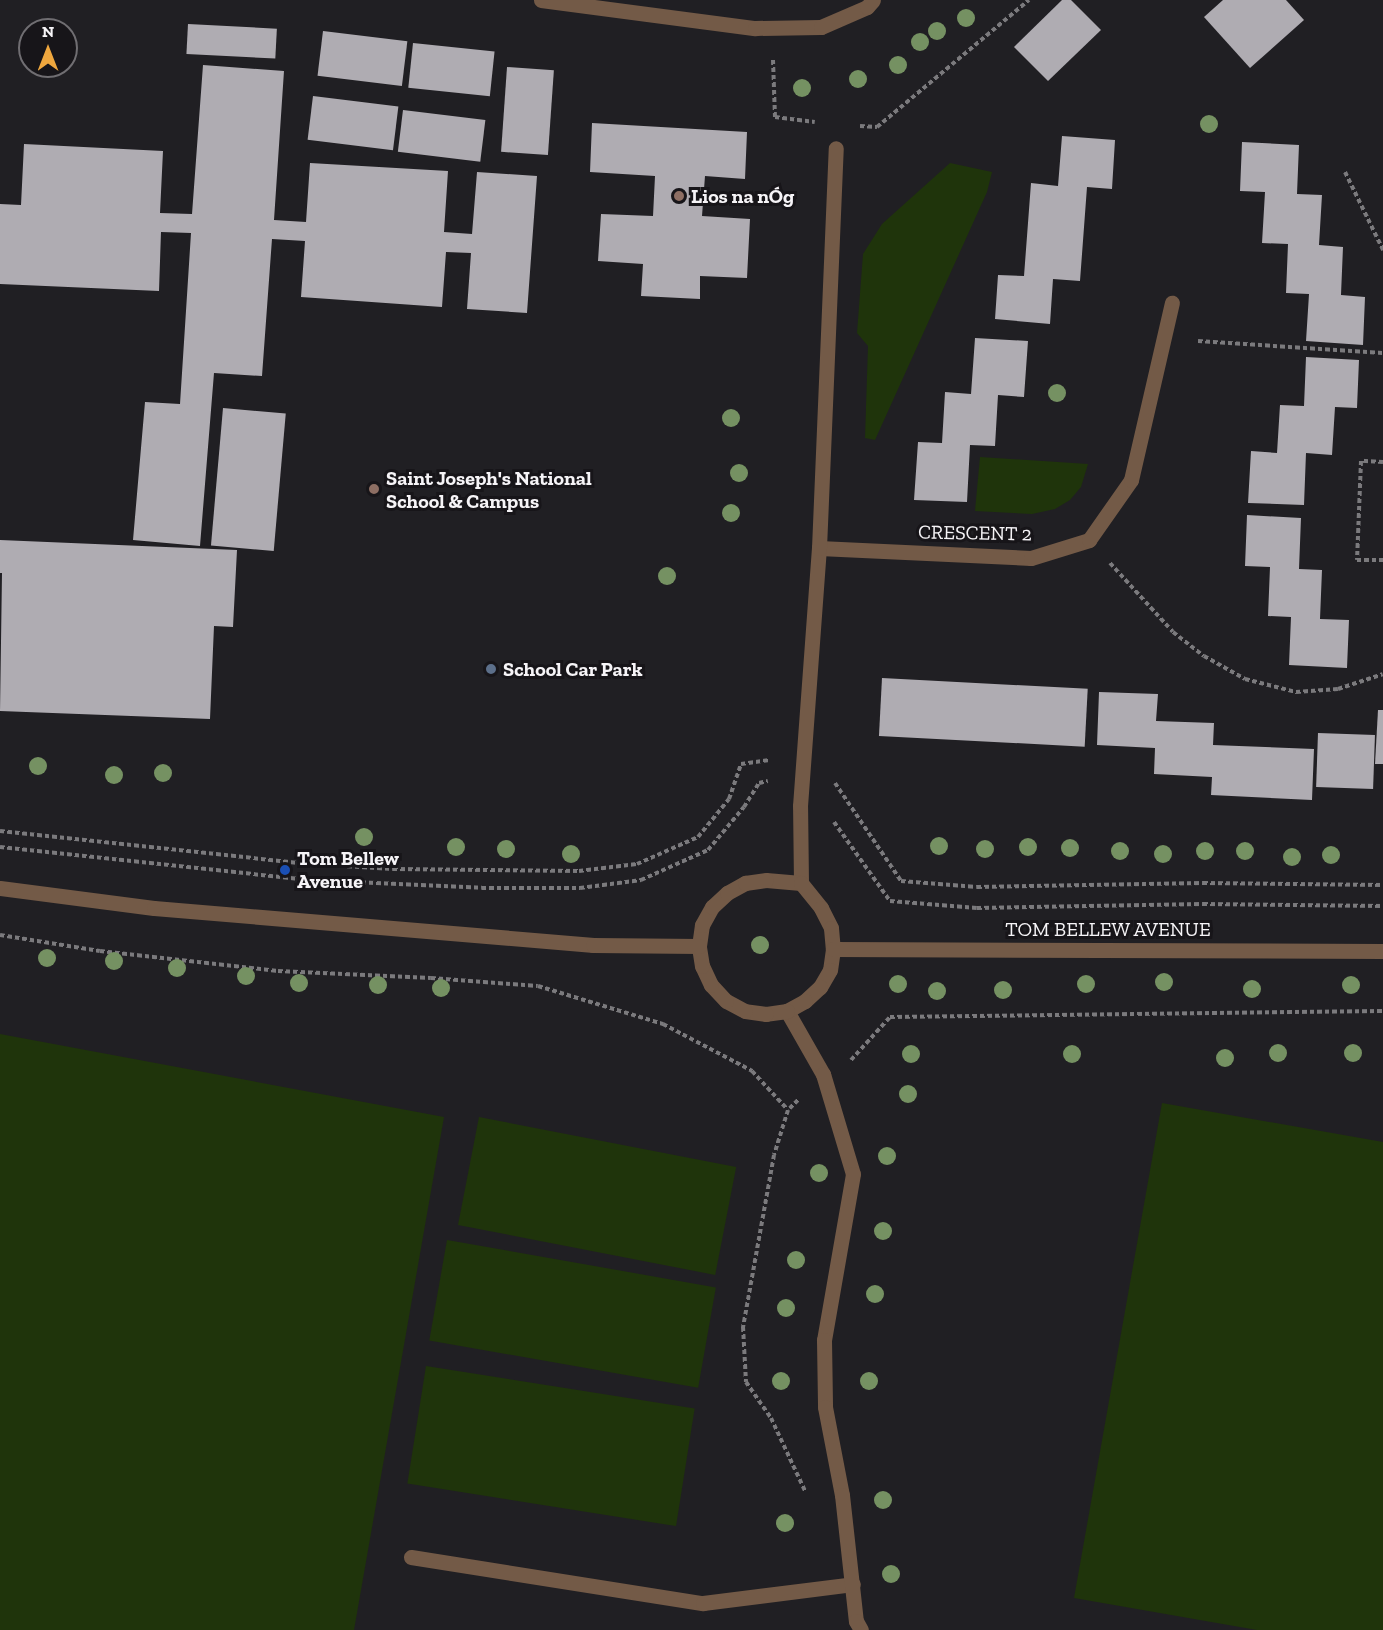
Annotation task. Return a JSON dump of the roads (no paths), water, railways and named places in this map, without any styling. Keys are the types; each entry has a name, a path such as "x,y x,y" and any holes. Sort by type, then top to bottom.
{"street":[{"path":"541,0 772,28 821,27 867,7 873,0"},
{"path":"801,883 766,880 745,883 727,893 712,907 702,925 699,946 702,966 711,986 726,1001 745,1011 766,1014 787,1011 805,1001 820,987 830,970 833,949 831,927 821,908 801,883 800,806 819,548 836,148"},
{"name":"CRESCENT 2","path":"819,548 1031,558 1089,540 1131,480 1172,303"},
{"path":"0,888 154,908 593,945 699,946"},
{"name":"TOM BELLEW AVENUE","path":"833,949 1383,951"},
{"path":"787,1011 823,1074 854,1174 824,1340 825,1407 842,1495 856,1621 861,1630"},
{"path":"411,1557 703,1602 853,1584"}],"place":[{"name":"Lios na nÓg","path":"679,196"},
{"name":"Saint Joseph's National School & Campus","path":"374,489"},
{"name":"School Car Park","path":"491,669"},
{"name":"Tom Bellew Avenue","path":"285,870"}]}
